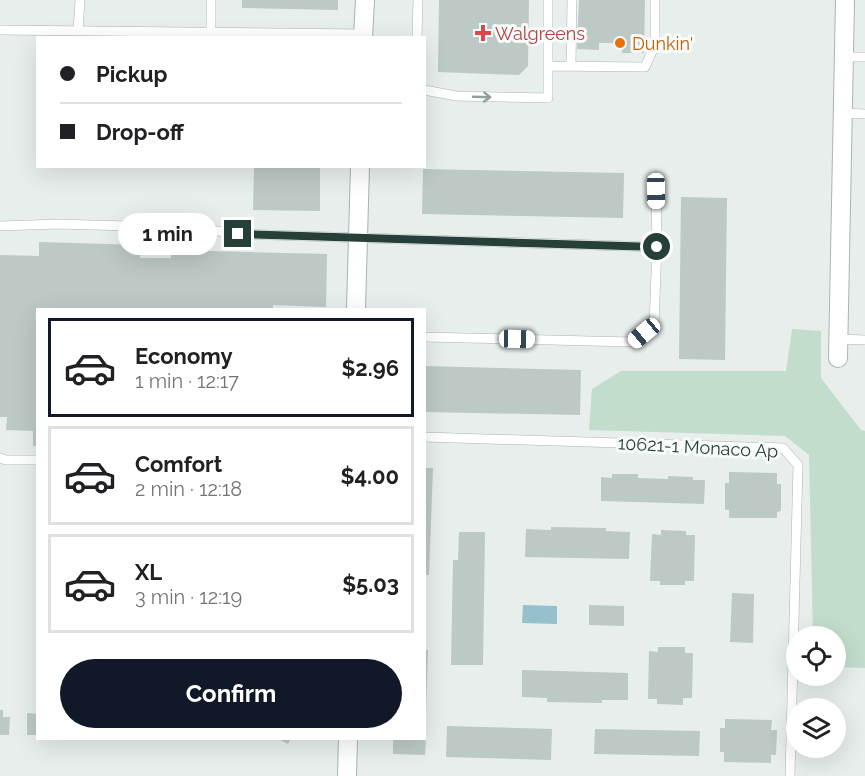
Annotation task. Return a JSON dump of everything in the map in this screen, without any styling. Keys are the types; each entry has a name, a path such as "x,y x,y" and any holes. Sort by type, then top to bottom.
{"street":[{"path":"363,35 365,0"},
{"path":"838,358 845,0"},
{"path":"356,308 360,168"},
{"path":"347,776 348,740"}],"lane":[{"path":"78,31 80,0"},
{"path":"211,0 211,32"},
{"path":"417,0 417,36"},
{"path":"426,90 456,96 548,98 548,0"},
{"path":"571,66 572,0"},
{"path":"548,66 645,67 655,45 655,0"},
{"path":"0,30 363,35"},
{"path":"844,57 865,57"},
{"path":"842,114 865,114"},
{"path":"426,337 633,342 654,325 657,247 656,191"},
{"path":"0,226 58,224 197,228 238,234 358,239 657,247"},
{"path":"838,339 865,340"},
{"name":"10621-1 Monaco Ap","path":"426,437 783,448 798,465 790,776"},
{"path":"0,458 36,460"}],"green space":[{"path":"792,329 821,331 821,378 861,430 865,431 865,668 846,667 846,626 813,626 809,455 785,436 589,430 592,389 621,371 786,371"}],"water":[{"path":"523,605 557,606 557,624 522,623"}],"building":[{"path":"242,0 338,0 338,10 242,8"},
{"name":"Walgreens","path":"439,0 529,0 528,66 519,75 438,72"},
{"path":"579,0 645,0 644,53 622,53 623,43 599,43 599,50 577,49"},
{"path":"254,168 320,168 320,211 253,210"},
{"path":"423,169 624,173 623,218 422,214"},
{"path":"681,197 727,198 725,360 679,359"},
{"path":"39,242 140,245 140,258 171,258 171,250 327,254 326,307 273,305 273,308 36,308 36,446 33,446 33,431 6,430 7,417 0,417 0,255 39,256"},
{"path":"426,366 581,370 580,415 426,412"},
{"path":"426,468 433,468 429,575 426,575"},
{"path":"729,472 777,473 777,484 781,484 781,511 777,512 777,518 729,518 729,510 725,510 725,483 729,483"},
{"path":"612,474 638,474 638,478 668,479 668,476 705,480 704,504 601,501 601,477 612,478"},
{"path":"551,527 606,528 606,531 630,532 629,559 525,557 526,529 551,530"},
{"path":"661,530 686,531 686,535 695,535 694,581 685,581 685,585 660,585 660,581 650,581 652,534 661,535"},
{"path":"459,532 485,532 483,665 451,665 453,560 458,560"},
{"path":"732,593 754,594 753,643 730,642"},
{"path":"589,605 624,606 624,626 589,625"},
{"path":"658,647 685,647 685,653 693,653 692,698 683,698 683,705 657,704 657,699 648,699 649,651 658,652"},
{"path":"426,650 428,650 426,712"},
{"path":"522,670 628,673 628,700 602,700 602,703 547,702 547,698 522,697"},
{"path":"0,710 3,710 3,717 10,717 9,735 0,735"},
{"path":"27,713 36,714 36,735 27,735"},
{"path":"725,719 772,720 771,730 777,730 776,755 771,755 771,763 724,762 724,752 720,752 720,728 725,728"},
{"path":"447,726 552,729 551,760 446,757"},
{"path":"595,729 700,731 699,756 594,754"},
{"path":"393,740 426,740 425,755 393,754"}],"place":[{"name":"Walgreens","path":"483,33"},
{"name":"Dunkin'","path":"620,43"}],"route":[{"path":"238,234 657,247"}]}
